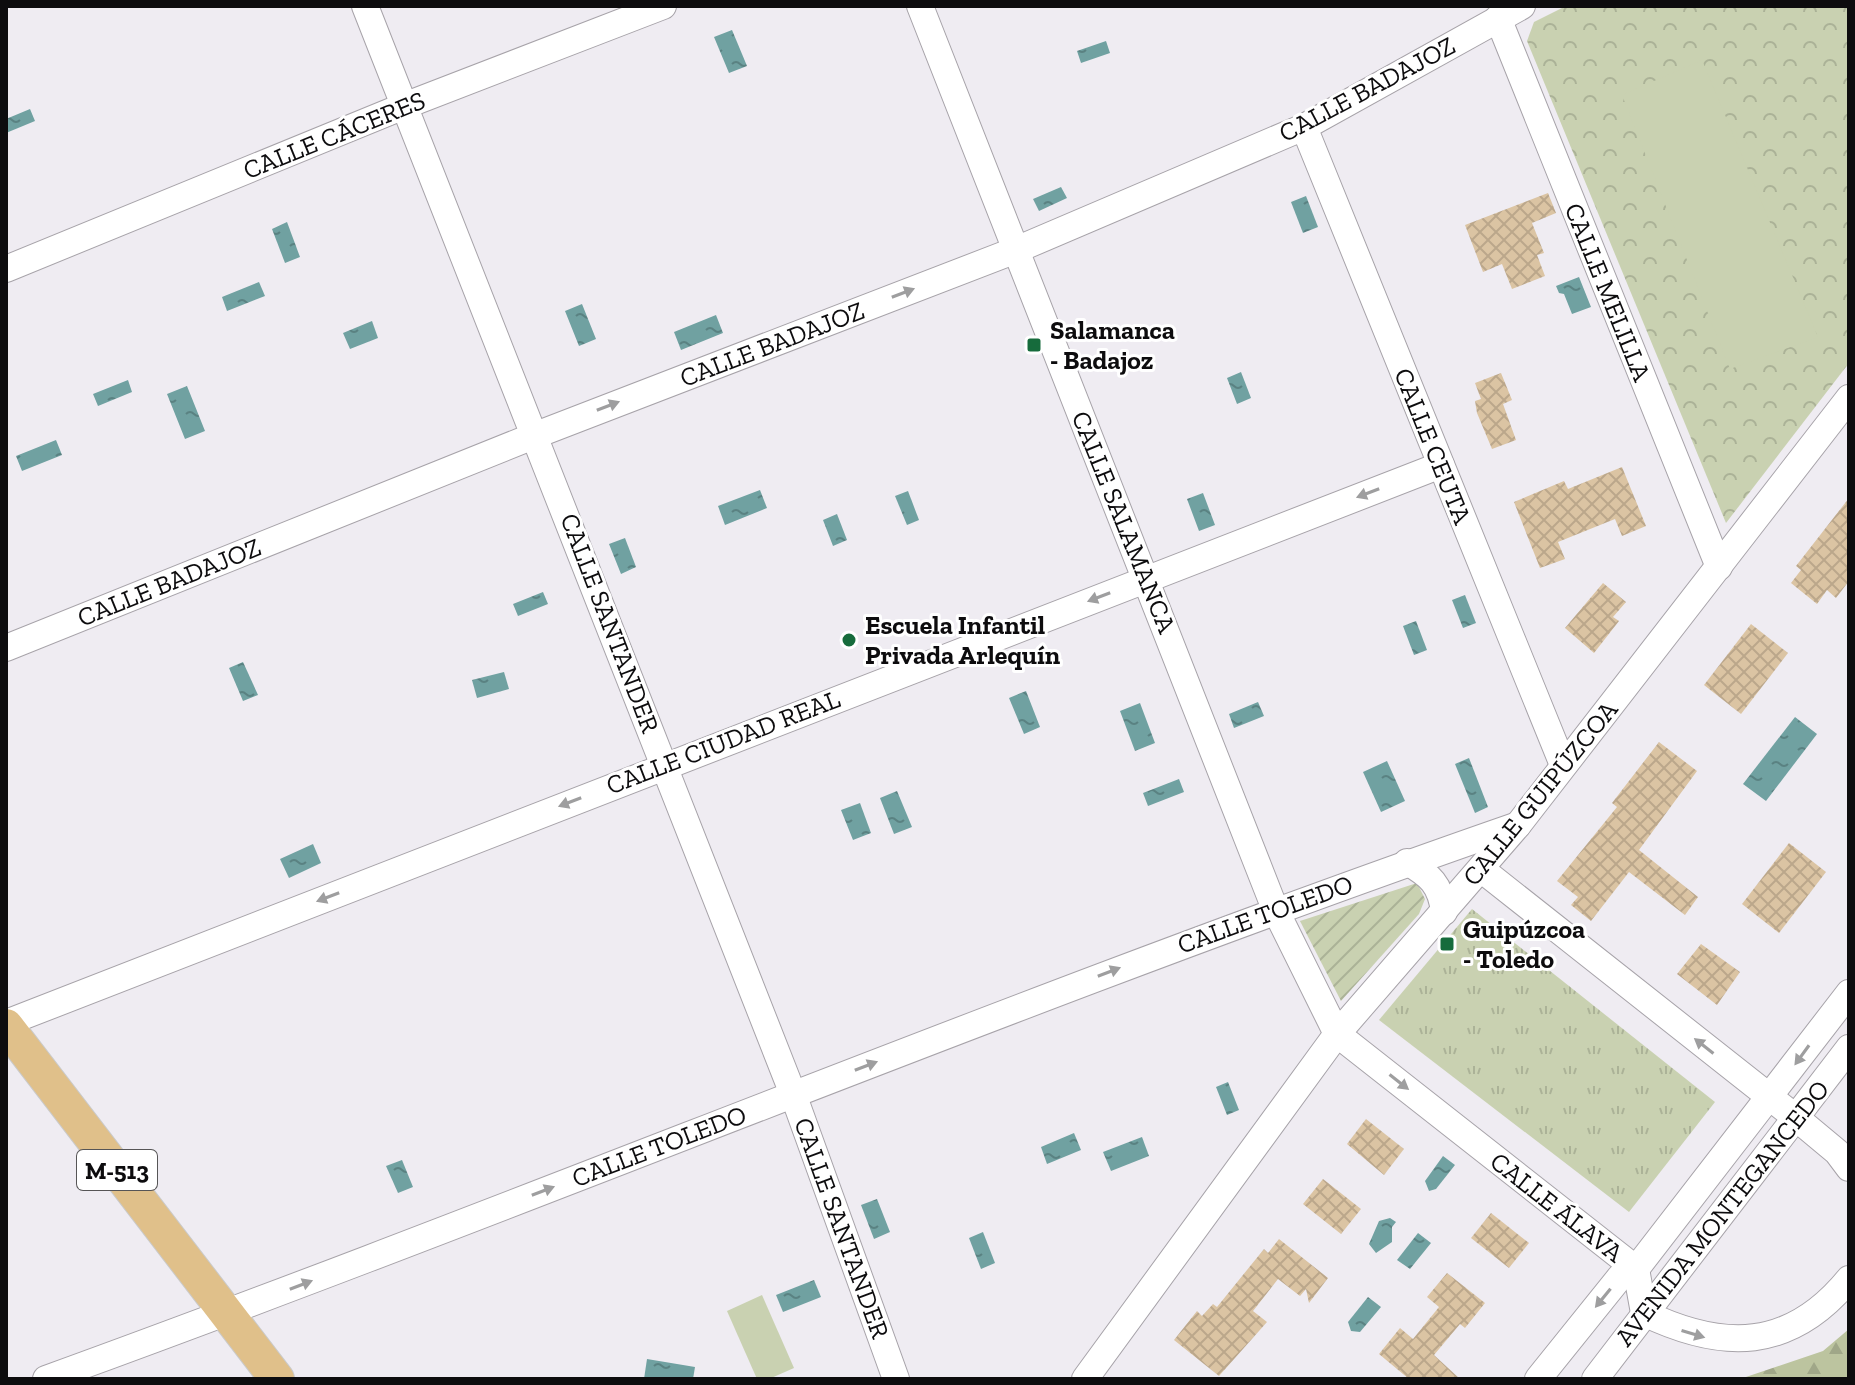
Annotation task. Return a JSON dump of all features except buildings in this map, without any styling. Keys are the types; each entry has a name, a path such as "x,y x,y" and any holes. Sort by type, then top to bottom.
{"main road":[{"name":"M-513","path":"6,1024 277,1379"}],"street":[{"name":"CALLE SANTANDER","path":"365,6 793,1094 896,1379"},
{"name":"CALLE CÁCERES","path":"6,269 404,106 663,6"},
{"name":"CALLE SALAMANCA","path":"920,6 1275,909 1337,1034"},
{"name":"CALLE BADAJOZ","path":"6,648 536,435 1016,250 1304,127 1522,6"},
{"name":"CALLE MELILLA","path":"1498,18 1719,567"},
{"name":"CALLE CEUTA","path":"1304,127 1563,765"},
{"name":"CALLE GUIPÚZCOA","path":"1085,1379 1337,1034 1518,825 1849,398"},
{"name":"CALLE CIUDAD REAL","path":"6,1024 1441,465"},
{"name":"CALLE TOLEDO","path":"46,1379 228,1313 1275,909 1518,825"},
{"path":"1407,862 1427,874 1437,885 1444,912"},
{"path":"1481,869 1795,1117 1837,1152 1849,1168"},
{"name":"AVENIDA MONTEGANCEDO","path":"1538,1379 1620,1277 1636,1269 1849,993"},
{"name":"CALLE ÁLAVA","path":"1337,1034 1636,1269 1644,1313"},
{"name":"AVENIDA MONTEGANCEDO","path":"1595,1379 1849,1048"},
{"path":"1644,1313 1675,1328 1710,1339 1762,1336 1817,1312 1849,1279"}],"green space":[{"path":"1566,6 1849,6 1849,363 1726,523 1527,41 1534,22"},
{"path":"1702,60 1818,337 1730,369 1622,95"},
{"path":"1417,883 1425,899 1419,914 1341,1001 1300,921"},
{"path":"1472,909 1715,1102 1629,1212 1379,1020"},
{"path":"762,1295 794,1368 769,1379 757,1379 727,1311"},
{"path":"1849,1329 1849,1379 1740,1379 1823,1351"}],"water":[{"path":"732,30 747,66 729,73 714,37"},
{"path":"1106,41 1110,53 1081,63 1077,51"},
{"path":"30,109 35,121 6,133 6,119"},
{"path":"1061,187 1067,198 1039,211 1033,199"},
{"path":"1306,196 1318,227 1303,233 1291,202"},
{"path":"287,222 300,257 285,263 272,229"},
{"path":"1579,277 1591,307 1572,314 1564,294 1559,293 1556,286"},
{"path":"259,282 265,296 227,311 222,297"},
{"path":"582,304 596,339 579,346 565,311"},
{"path":"716,315 723,333 681,350 674,332"},
{"path":"372,321 378,338 350,349 343,333"},
{"path":"1241,372 1251,398 1237,404 1227,378"},
{"path":"128,380 132,392 98,406 93,394"},
{"path":"187,386 205,431 185,439 167,394"},
{"path":"56,440 62,455 22,471 16,456"},
{"path":"760,490 767,508 725,525 718,506"},
{"path":"908,491 919,520 907,525 895,496"},
{"path":"1203,493 1215,525 1199,531 1187,499"},
{"path":"837,514 847,540 833,546 823,520"},
{"path":"625,538 636,567 621,574 609,544"},
{"path":"543,592 548,604 518,616 513,604"},
{"path":"1465,595 1476,623 1463,628 1452,600"},
{"path":"1416,621 1427,650 1414,655 1403,626"},
{"path":"243,662 258,695 243,701 229,668"},
{"path":"504,672 509,689 477,698 472,680"},
{"path":"1026,691 1040,727 1024,734 1009,698"},
{"path":"1258,702 1264,716 1234,728 1229,714"},
{"path":"1140,703 1155,743 1135,751 1120,711"},
{"path":"1795,717 1817,734 1766,801 1743,784"},
{"path":"1469,758 1488,807 1475,813 1455,764"},
{"path":"1387,761 1405,801 1381,812 1363,772"},
{"path":"1179,779 1184,792 1148,806 1143,793"},
{"path":"897,791 912,827 894,834 880,798"},
{"path":"860,803 871,833 853,840 841,810"},
{"path":"313,844 321,863 289,878 280,859"},
{"path":"1228,1082 1239,1110 1227,1115 1216,1087"},
{"path":"1074,1133 1081,1150 1047,1164 1041,1147"},
{"path":"1142,1137 1149,1156 1111,1171 1103,1152"},
{"path":"1443,1156 1455,1165 1436,1189 1429,1191 1425,1181"},
{"path":"402,1160 413,1187 398,1193 386,1166"},
{"path":"877,1199 890,1232 874,1239 861,1205"},
{"path":"1390,1218 1396,1222 1392,1227 1392,1242 1376,1253 1369,1244 1379,1221"},
{"path":"983,1232 995,1263 981,1269 969,1238"},
{"path":"1418,1233 1431,1243 1410,1269 1397,1260"},
{"path":"814,1280 821,1297 783,1312 776,1295"},
{"path":"1368,1297 1381,1307 1360,1332 1351,1331 1348,1322"},
{"path":"647,1359 695,1367 693,1379 644,1379"}],"place":[{"name":"Salamanca - Badajoz","path":"1034,345"},
{"name":"Escuela Infantil Privada Arlequín","path":"849,640"},
{"name":"Guipúzcoa - Toledo","path":"1447,944"}]}
